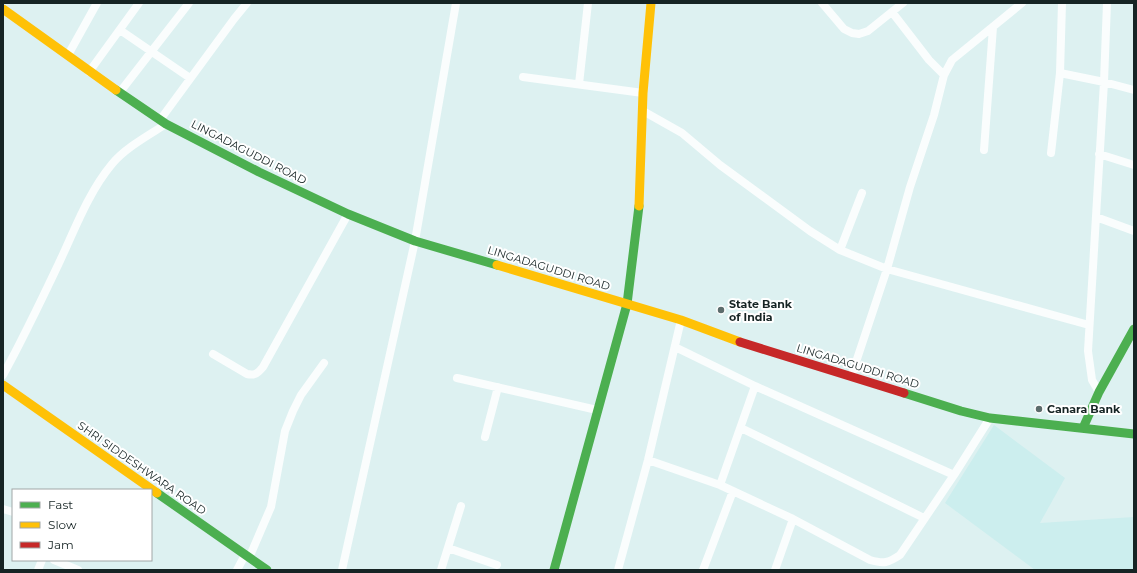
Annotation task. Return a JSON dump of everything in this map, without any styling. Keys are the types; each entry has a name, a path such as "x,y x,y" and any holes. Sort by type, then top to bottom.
{"main road":[{"path":"554,570 627,304 640,215 643,93 651,3"},
{"name":"LINGADAGUDDI ROAD","path":"3,10 68,55 89,72 163,122 259,172 348,214 416,241 681,320 757,348 961,411 990,418 1134,434"},
{"path":"1083,428 1099,392 1134,329"},
{"name":"SHRI SIDDESHWARA ROAD","path":"3,385 151,489"},
{"name":"SHRI SIDDESHWARA ROAD","path":"152,489 267,570"}],"street":[{"path":"3,6 6,3"},
{"path":"68,55 97,3"},
{"path":"89,72 139,3"},
{"path":"120,92 189,3"},
{"path":"3,376 30,324 85,205 101,179 113,162 163,122 190,78 247,3"},
{"path":"342,570 416,241 456,3"},
{"path":"579,84 588,3"},
{"path":"822,3 844,28 852,33 860,34 868,31 903,3"},
{"path":"851,377 934,115 944,75 952,60 1022,3"},
{"path":"1051,153 1060,73 1062,3"},
{"path":"1099,392 1092,380 1088,350 1104,82 1107,3"},
{"path":"892,12 929,60 944,75"},
{"path":"984,150 994,27"},
{"path":"120,30 190,78"},
{"path":"1060,73 1134,90"},
{"path":"523,76 643,93"},
{"path":"643,111 682,133 720,165 810,231 840,250 886,269 1089,325"},
{"path":"1099,154 1134,165"},
{"path":"840,250 862,193"},
{"path":"213,354 247,374 252,376 257,374 263,367 348,214"},
{"path":"1096,217 1134,231"},
{"path":"618,570 648,460 681,320"},
{"path":"675,347 755,386 954,475"},
{"path":"237,570 247,556 271,507 285,431 292,411 301,395 324,363"},
{"path":"458,378 597,410"},
{"path":"720,485 755,386"},
{"path":"485,437 498,387"},
{"path":"648,460 720,485 793,519 870,560 881,563 890,562 900,555 954,475 990,418"},
{"path":"741,428 924,518"},
{"path":"704,570 733,491"},
{"path":"440,570 461,506"},
{"path":"775,570 793,519"},
{"path":"448,548 497,565"},
{"path":"56,561 78,570"}],"shaded area":[{"path":"994,425 1065,478 1040,523 1134,517 1134,570 1035,570 945,503"}],"traffic: fast":[{"path":"116,90 166,124 259,172 348,214 415,241 497,265"},
{"path":"554,570 627,304 639,206"},
{"path":"1083,428 1099,392 1134,329"},
{"path":"904,393 961,411 990,418 1134,434"},
{"path":"157,493 267,570"}],"traffic: slow":[{"path":"639,206 643,93 651,3"},
{"path":"3,9 116,90"},
{"path":"497,265 681,320 740,342"},
{"path":"3,385 151,489"},
{"path":"152,489 157,493"}],"traffic: jam":[{"path":"740,342 904,393"}],"place":[{"name":"State Bank of India","path":"721,310"},
{"name":"Canara Bank","path":"1039,409"}]}
